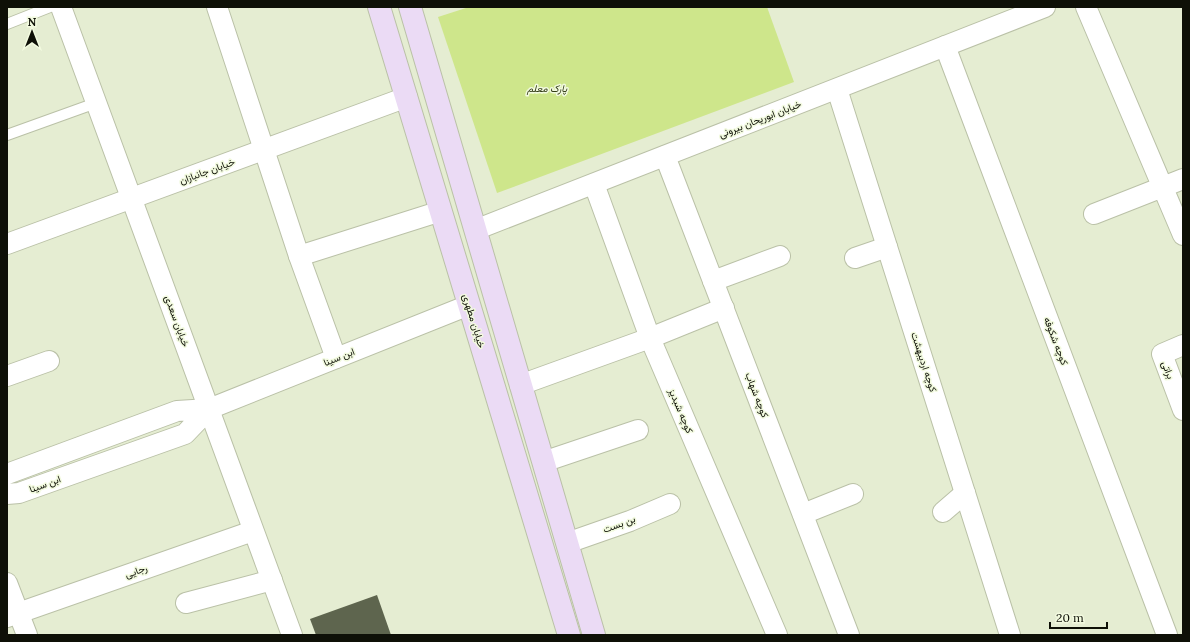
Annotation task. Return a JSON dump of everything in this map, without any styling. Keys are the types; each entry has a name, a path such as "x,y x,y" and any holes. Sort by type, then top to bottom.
{"main road":[{"name":"خیابان مطهری","path":"379,7 569,635"},
{"path":"410,7 594,635"}],"street":[{"name":"خیابان سعدی","path":"61,7 292,635"},
{"path":"217,7 263,150 336,358"},
{"name":"خیابان ابوریحان بیرونی","path":"475,230 1045,7"},
{"path":"1086,7 1183,235"},
{"name":"کوچه شکوفه","path":"945,46 1167,635"},
{"name":"کوچه اردیبهشت","path":"837,89 1010,635"},
{"name":"خیابان جانبازان","path":"7,244 407,97"},
{"name":"کوچه شهاب","path":"665,156 849,635"},
{"path":"1094,214 1183,178"},
{"name":"کوچه شبدیز","path":"594,184 650,338 777,635"},
{"path":"299,256 441,211"},
{"path":"855,258 888,247"},
{"path":"713,281 780,256"},
{"name":"ابن سینا","path":"7,474 177,411 209,409 469,304"},
{"path":"520,385 650,338 724,308"},
{"name":"براتی","path":"1183,345 1162,354 1183,410"},
{"path":"7,376 49,361"},
{"name":"ابن سینا","path":"7,494 19,493 185,434 209,409"},
{"path":"543,462 638,430"},
{"path":"943,512 965,493"},
{"path":"803,514 853,494"},
{"name":"بن بست","path":"567,543 630,521 670,504"},
{"name":"رجایی","path":"13,614 254,531"},
{"path":"186,603 272,580"},
{"path":"7,583 13,614 27,635"}],"lane":[{"path":"7,24 50,7"},
{"path":"7,135 96,103"}],"green space":[{"name":"پارک معلم","path":"469,7 767,7 794,82 497,193 438,17"}],"building":[{"path":"377,595 391,635 316,635 310,619"}]}
